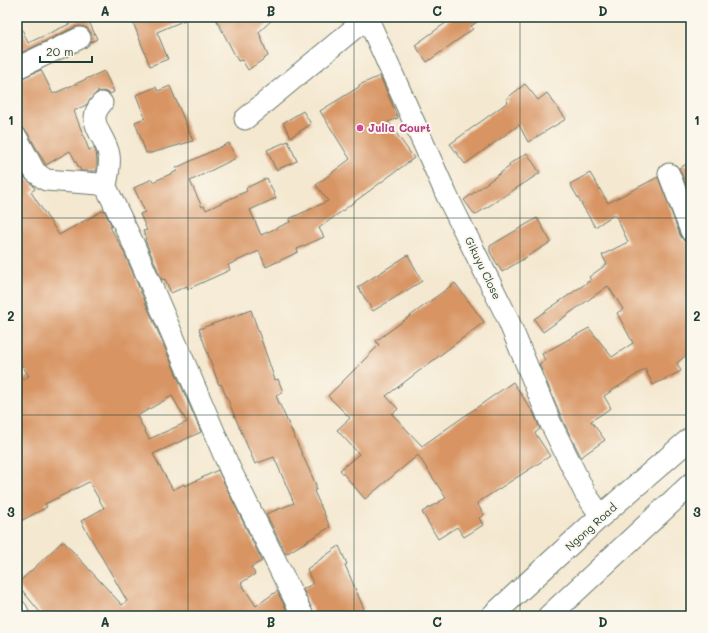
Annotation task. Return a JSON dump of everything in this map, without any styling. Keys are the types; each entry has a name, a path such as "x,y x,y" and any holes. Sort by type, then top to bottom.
{"main road":[{"name":"Ngong Road","path":"492,616 691,438"},
{"path":"549,616 691,484"}],"street":[{"path":"246,119 345,38 368,17"},
{"name":"Gikuyu Close","path":"368,17 447,196 507,317 552,424 585,493 602,516"},
{"path":"17,68 80,38"},
{"path":"102,103 96,109 95,119 97,129 110,158 106,187 133,243 230,469 303,616"},
{"path":"17,138 35,172 46,180 99,184 106,187"},
{"path":"669,174 691,231"},
{"path":"17,612 19,616"}],"building":[{"path":"87,17 97,39 91,42 91,33 87,28 81,26 75,27 17,55 17,18 28,43"},
{"path":"131,17 192,17 157,32 168,59 150,66"},
{"path":"215,17 275,17 259,32 268,56 248,70 242,60 238,61"},
{"path":"454,17 484,17 471,26 473,29 427,62 415,45"},
{"path":"41,70 53,94 104,71 114,92 110,94 104,91 97,92 86,105 74,111 89,150 94,148 96,152 97,171 81,171 70,151 46,165 27,132 23,128 17,126 17,80"},
{"path":"380,76 398,118 388,122 414,158 319,228 324,237 297,249 298,252 266,267 259,251 228,265 230,270 188,289 187,286 171,293 165,279 162,280 145,240 143,231 147,230 140,214 145,212 134,188 152,179 153,182 177,171 176,168 229,143 236,158 190,181 202,207 204,206 206,210 247,191 246,188 267,178 276,198 250,210 261,235 290,222 289,219 328,201 316,185 350,159 320,111 359,87 359,85"},
{"path":"525,84 538,100 547,93 566,119 528,142 519,125 465,164 450,144 508,102 506,99"},
{"path":"170,86 193,141 151,153 146,153 135,122 145,118 136,95 156,87 158,91"},
{"path":"303,111 311,124 291,137 283,123"},
{"path":"288,141 297,161 276,170 267,150"},
{"path":"527,153 540,173 475,215 464,200 510,166 509,164"},
{"path":"691,162 691,198 679,168"},
{"path":"17,164 25,178 33,185 35,189 31,192 59,235 104,210 112,227 110,227 122,248 201,432 153,454 173,490 184,484 185,486 218,470 262,561 251,567 255,574 241,583 256,606 277,591 290,616 43,616 17,584 63,541 122,605 127,601 81,521 104,508 89,482 45,504 47,507 17,523 17,382 29,376 17,358","holes":["172,396 187,422 149,439 137,416"]},
{"path":"590,173 608,203 658,177 680,235 684,241 691,243 691,351 677,363 681,371 653,385 645,369 604,396 611,408 591,421 605,440 581,457 564,423 539,364 545,360 542,354 589,328 612,357 633,343 617,313 623,309 608,286 543,332 534,319 591,280 589,277 607,264 602,255 628,242 615,214 595,227 570,184"},
{"path":"537,218 551,242 502,272 490,252 490,246"},
{"path":"408,255 422,281 373,311 358,287"},
{"path":"455,283 484,322 386,396 398,409 392,414 422,446 513,382 534,414 540,429 535,433 550,456 477,503 484,515 479,518 483,525 464,537 457,527 438,539 422,512 446,498 418,455 365,499 340,470 359,454 337,430 350,418 328,396 379,345 376,341"},
{"path":"251,310 275,380 278,379 283,392 276,396 316,485 316,490 314,491 330,527 286,554 266,514 294,503 274,457 255,464 221,384 219,385 199,329"},
{"path":"339,546 347,564 345,565 364,609 347,616 315,616 303,589 313,584 307,569"}],"place":[{"name":"Julia Court","path":"360,128"}]}
